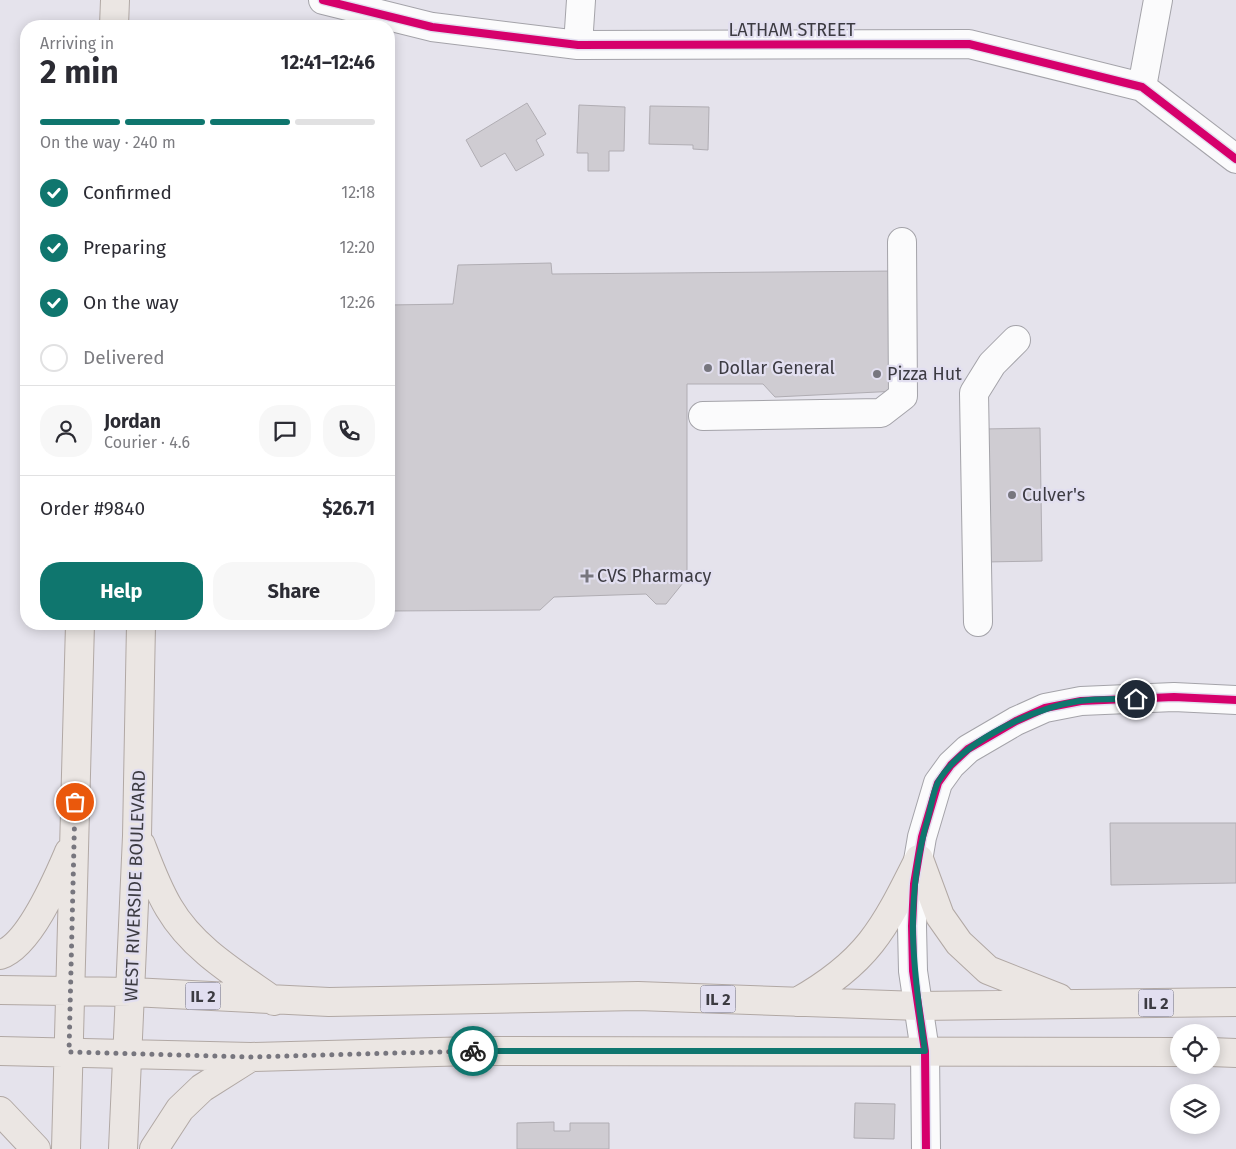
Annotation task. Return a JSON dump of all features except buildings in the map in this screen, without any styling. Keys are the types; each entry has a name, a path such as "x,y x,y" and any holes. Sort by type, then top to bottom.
{"main road":[{"path":"114,20 115,0"},
{"path":"66,1149 80,630"},
{"name":"WEST RIVERSIDE BOULEVARD","path":"123,1149 132,992 141,630"},
{"path":"137,836 161,893 188,935 204,950 274,1001"},
{"path":"0,955 10,952 33,924 52,890 74,842"},
{"path":"797,1002 822,988 854,963 874,941 891,915 919,859"},
{"path":"919,859 940,916 959,943 988,970 1076,1004"},
{"name":"IL 2","path":"0,990 132,992 274,1001 638,996 919,1006 1236,1002"},
{"path":"0,1051 251,1057 473,1051 1170,1052"},
{"path":"1220,1052 1236,1052"},
{"path":"154,1149 180,1109 202,1088 251,1057"},
{"path":"0,1111 36,1149"}],"street":[{"name":"LATHAM STREET","path":"323,0 432,28 578,45 969,44 1142,87 1236,159"},
{"path":"578,45 581,0"},
{"path":"1142,87 1158,0"},
{"path":"703,416 881,413 903,396 902,242"},
{"path":"978,622 974,393 992,364 1016,340"},
{"path":"926,1149 925,1051 913,972 912,926 914,884 922,837 938,783 951,765 968,749 1016,721 1045,708 1081,701 1174,697 1236,700"}],"cycle path":[{"path":"323,0 432,27 578,45 969,44 1142,87 1236,159"},
{"path":"926,1149 925,1051 913,971 912,926 914,884 922,837 938,783 951,765 968,749 1016,721 1045,708 1081,701 1174,697 1236,700"}],"way so far":[{"path":"75,802 69,1052 251,1057 473,1051"}],"place":[{"name":"Dollar General","path":"708,368"},
{"name":"Pizza Hut","path":"877,374"},
{"name":"Culver's","path":"1012,495"},
{"name":"CVS Pharmacy","path":"587,576"}],"route":[{"path":"473,1051 925,1051 913,972 912,926 914,884 922,837 938,783 951,765 968,749 1016,721 1045,708 1081,701 1136,699"}]}
